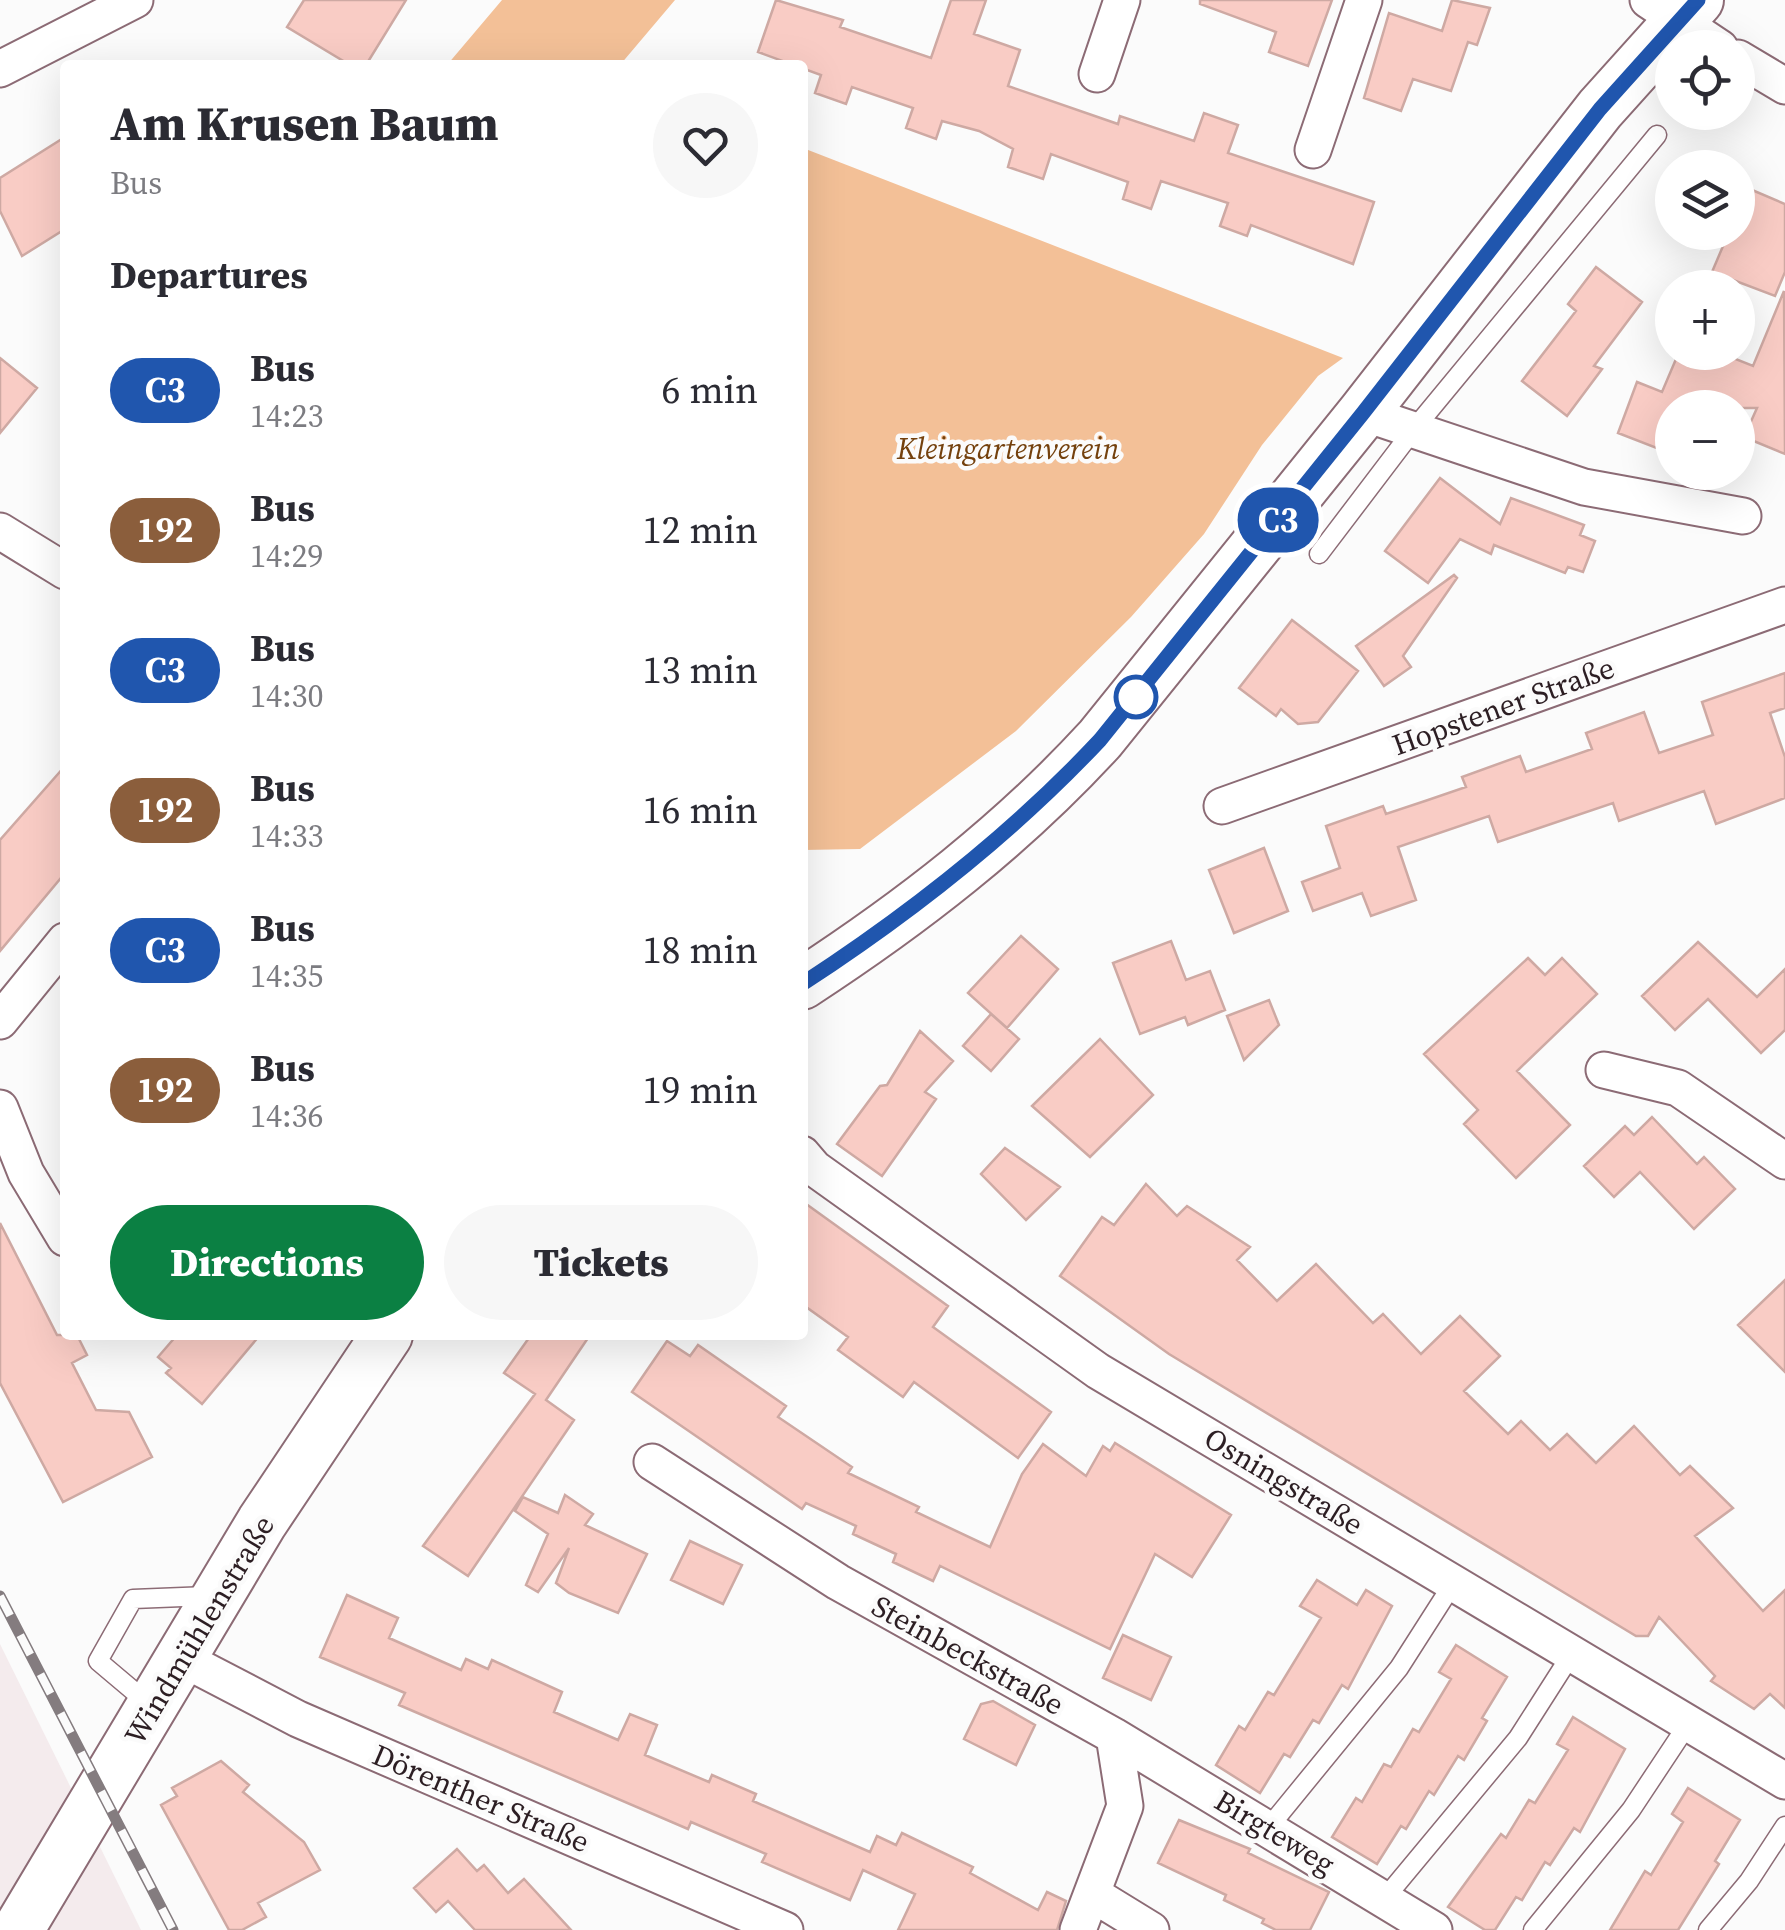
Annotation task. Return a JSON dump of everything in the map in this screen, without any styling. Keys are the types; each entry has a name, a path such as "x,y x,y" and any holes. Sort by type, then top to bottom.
{"street":[{"path":"0,69 135,0"},
{"path":"1097,74 1122,0"},
{"path":"1312,150 1364,0"},
{"path":"808,980 875,936 954,876 1056,788 1137,696 1363,413 1600,109 1674,7 1700,30"},
{"path":"1755,68 1785,86"},
{"path":"1363,413 1584,487 1744,516"},
{"path":"0,530 60,568"},
{"name":"Hopstener Straße","path":"1222,806 1785,606"},
{"path":"0,1021 60,948"},
{"path":"1604,1070 1678,1088 1785,1161"},
{"path":"0,1108 26,1173 60,1230"},
{"name":"Osningstraße","path":"808,1161 1098,1370 1688,1724 1777,1765"},
{"name":"Windmühlenstraße","path":"18,1930 217,1596 385,1340"},
{"name":"Steinbeckstraße","path":"652,1462 838,1582 1114,1736"},
{"name":"Dörenther Straße","path":"181,1658 298,1719 785,1930"},
{"path":"1078,1930 1125,1806 1114,1736"},
{"name":"Birgteweg","path":"1114,1736 1434,1930"},
{"path":"1094,1895 1151,1930"}],"lane":[{"path":"1319,554 1414,429 1657,135"},
{"path":"1269,1827 1399,1668 1454,1582"},
{"path":"153,1708 98,1661 132,1599 217,1596"},
{"path":"1385,1898 1518,1738 1571,1655"},
{"path":"1533,1930 1632,1810 1688,1724"},
{"path":"1708,1930 1749,1882 1785,1826"}],"shaded area":[{"path":"0,1644 141,1930 0,1930"}],"green space":[{"path":"502,0 675,0 624,60 451,60"},
{"name":"Kleingartenverein","path":"808,150 1343,358 1318,376 1262,445 1204,534 1131,617 1016,731 860,849 808,850"}],"building":[{"path":"304,0 406,0 369,60 342,60 287,27"},
{"path":"776,0 843,20 840,27 931,58 951,0 986,0 974,34 1020,50 1008,86 1118,124 1120,116 1194,141 1204,113 1238,125 1228,153 1374,202 1353,264 1251,225 1247,236 1220,226 1228,203 1161,181 1151,209 1123,199 1128,182 1051,154 1043,179 1008,167 1013,149 979,131 942,121 936,139 906,128 913,108 852,87 846,104 815,93 821,75 808,70 808,60 780,60 758,52"},
{"path":"1200,0 1332,0 1308,66 1269,52 1276,32 1200,4"},
{"path":"1452,0 1490,8 1477,45 1468,42 1451,91 1413,79 1401,111 1364,98 1389,13 1442,31"},
{"path":"60,140 60,232 22,256 0,211 0,178"},
{"path":"1755,191 1785,204 1785,272 1775,296 1755,288 1755,270 1713,270 1721,250 1755,250"},
{"path":"1596,267 1642,302 1594,366 1602,369 1567,416 1522,381 1576,311 1568,304"},
{"path":"1784,291 1785,454 1755,442 1755,390 1663,390 1671,370 1755,370 1755,361"},
{"path":"0,358 37,388 0,433"},
{"path":"1637,382 1657,390 1655,447 1618,433"},
{"path":"1440,478 1500,524 1511,498 1584,525 1580,535 1595,541 1583,572 1568,567 1565,573 1494,545 1491,554 1460,539 1428,583 1385,551"},
{"path":"1454,575 1457,578 1403,656 1411,667 1384,686 1356,646"},
{"path":"1292,620 1358,671 1318,722 1298,724 1281,709 1276,716 1239,688"},
{"path":"1785,673 1785,708 1770,713 1785,757 1785,798 1716,824 1704,791 1619,821 1613,803 1498,842 1489,816 1398,847 1416,900 1371,916 1362,893 1313,911 1302,882 1340,868 1326,826 1383,806 1386,814 1466,787 1462,777 1520,756 1526,772 1592,749 1586,733 1644,712 1659,753 1713,735 1702,702"},
{"path":"60,772 60,879 0,951 0,840"},
{"path":"1264,848 1288,911 1234,933 1209,870"},
{"path":"1021,936 1058,969 1007,1028 968,993"},
{"path":"1171,941 1186,980 1210,971 1225,1010 1188,1025 1185,1017 1140,1034 1113,963"},
{"path":"1698,942 1757,997 1785,969 1785,1030 1761,1053 1708,999 1675,1030 1642,996"},
{"path":"1528,958 1545,975 1562,958 1597,994 1517,1071 1570,1125 1516,1178 1464,1124 1478,1110 1424,1054"},
{"path":"1269,1000 1279,1025 1244,1060 1227,1016"},
{"path":"991,1014 1019,1039 991,1071 963,1046"},
{"path":"920,1031 953,1061 925,1092 936,1099 882,1176 837,1144 880,1086 887,1085"},
{"path":"1100,1039 1153,1095 1090,1157 1032,1106"},
{"path":"1652,1117 1697,1164 1704,1157 1735,1189 1694,1229 1640,1172 1614,1197 1584,1166 1625,1126 1634,1135"},
{"path":"1005,1148 1060,1187 1026,1220 981,1174"},
{"path":"1146,1184 1177,1216 1187,1206 1250,1247 1237,1260 1277,1301 1316,1264 1373,1323 1383,1314 1421,1354 1460,1316 1500,1356 1464,1391 1508,1434 1521,1421 1550,1450 1567,1434 1596,1463 1634,1426 1680,1475 1690,1466 1733,1508 1695,1536 1763,1611 1785,1590 1785,1708 1770,1694 1754,1709 1711,1681 1715,1676 1659,1617 1648,1636 1636,1636 1169,1354 1060,1276 1102,1217 1114,1225"},
{"path":"808,1205 948,1306 933,1327 1051,1412 1018,1458 914,1382 903,1397 838,1350 848,1337 808,1308"},
{"path":"0,1223 60,1340 80,1340 87,1355 72,1363 96,1410 129,1412 152,1457 63,1502 0,1383"},
{"path":"1785,1280 1785,1372 1738,1325"},
{"path":"173,1340 256,1340 202,1404 166,1373 171,1368 158,1357"},
{"path":"527,1340 587,1340 546,1400 574,1420 468,1576 423,1546 535,1394 504,1373"},
{"path":"667,1341 690,1356 698,1345 786,1406 778,1417 852,1467 848,1473 919,1507 916,1512 990,1547 1022,1474 1043,1444 1086,1476 1103,1446 1110,1451 1115,1443 1231,1515 1192,1577 1155,1554 1110,1649 940,1566 933,1581 893,1562 896,1554 853,1534 856,1526 806,1503 802,1509 632,1392"},
{"path":"565,1495 593,1514 585,1525 647,1554 618,1613 569,1593 556,1583 569,1548 538,1592 526,1585 548,1534 515,1511 523,1497 558,1513"},
{"path":"690,1541 742,1565 723,1604 671,1580"},
{"path":"1317,1580 1357,1605 1366,1590 1392,1606 1348,1689 1342,1685 1319,1723 1313,1720 1290,1757 1284,1754 1260,1793 1216,1765 1239,1726 1245,1730 1268,1692 1274,1695 1321,1618 1300,1606"},
{"path":"347,1595 398,1618 389,1638 461,1670 466,1659 488,1669 492,1660 562,1692 554,1712 618,1740 630,1714 657,1725 645,1755 709,1782 712,1775 756,1794 753,1801 870,1852 877,1836 896,1845 902,1833 973,1867 970,1873 1038,1910 1047,1892 1066,1901 1057,1930 898,1930 915,1894 863,1870 850,1900 762,1862 766,1854 691,1822 688,1829 399,1705 405,1693 320,1657"},
{"path":"1123,1635 1171,1657 1151,1700 1103,1678"},
{"path":"1456,1645 1507,1677 1482,1718 1487,1721 1464,1760 1458,1756 1434,1795 1429,1791 1406,1829 1401,1826 1377,1864 1332,1837 1356,1798 1362,1802 1384,1764 1391,1767 1413,1729 1419,1732 1451,1679 1439,1672"},
{"path":"993,1701 1035,1725 1016,1765 964,1739 981,1704"},
{"path":"1573,1717 1625,1749 1580,1832 1574,1828 1550,1865 1545,1862 1522,1900 1516,1897 1495,1930 1485,1930 1448,1907 1501,1834 1506,1838 1529,1800 1535,1803 1568,1750 1557,1744"},
{"path":"221,1761 249,1785 243,1792 304,1842 320,1870 258,1903 266,1917 242,1930 229,1930 161,1805 177,1796 172,1788"},
{"path":"1688,1788 1740,1820 1715,1861 1719,1864 1678,1930 1610,1930 1645,1871 1651,1875 1683,1822 1672,1814"},
{"path":"1179,1820 1250,1849 1248,1853 1329,1892 1310,1930 1276,1930 1262,1923 1264,1919 1224,1900 1226,1895 1158,1863"},
{"path":"457,1849 477,1871 484,1865 508,1893 524,1879 571,1930 475,1930 448,1901 436,1912 414,1888"}],"railway":[{"path":"0,1596 173,1930"}],"bus line":[{"name":"C3","path":"808,980 875,936 954,876 1056,788 1100,740 1363,413 1600,109 1698,0"}]}
